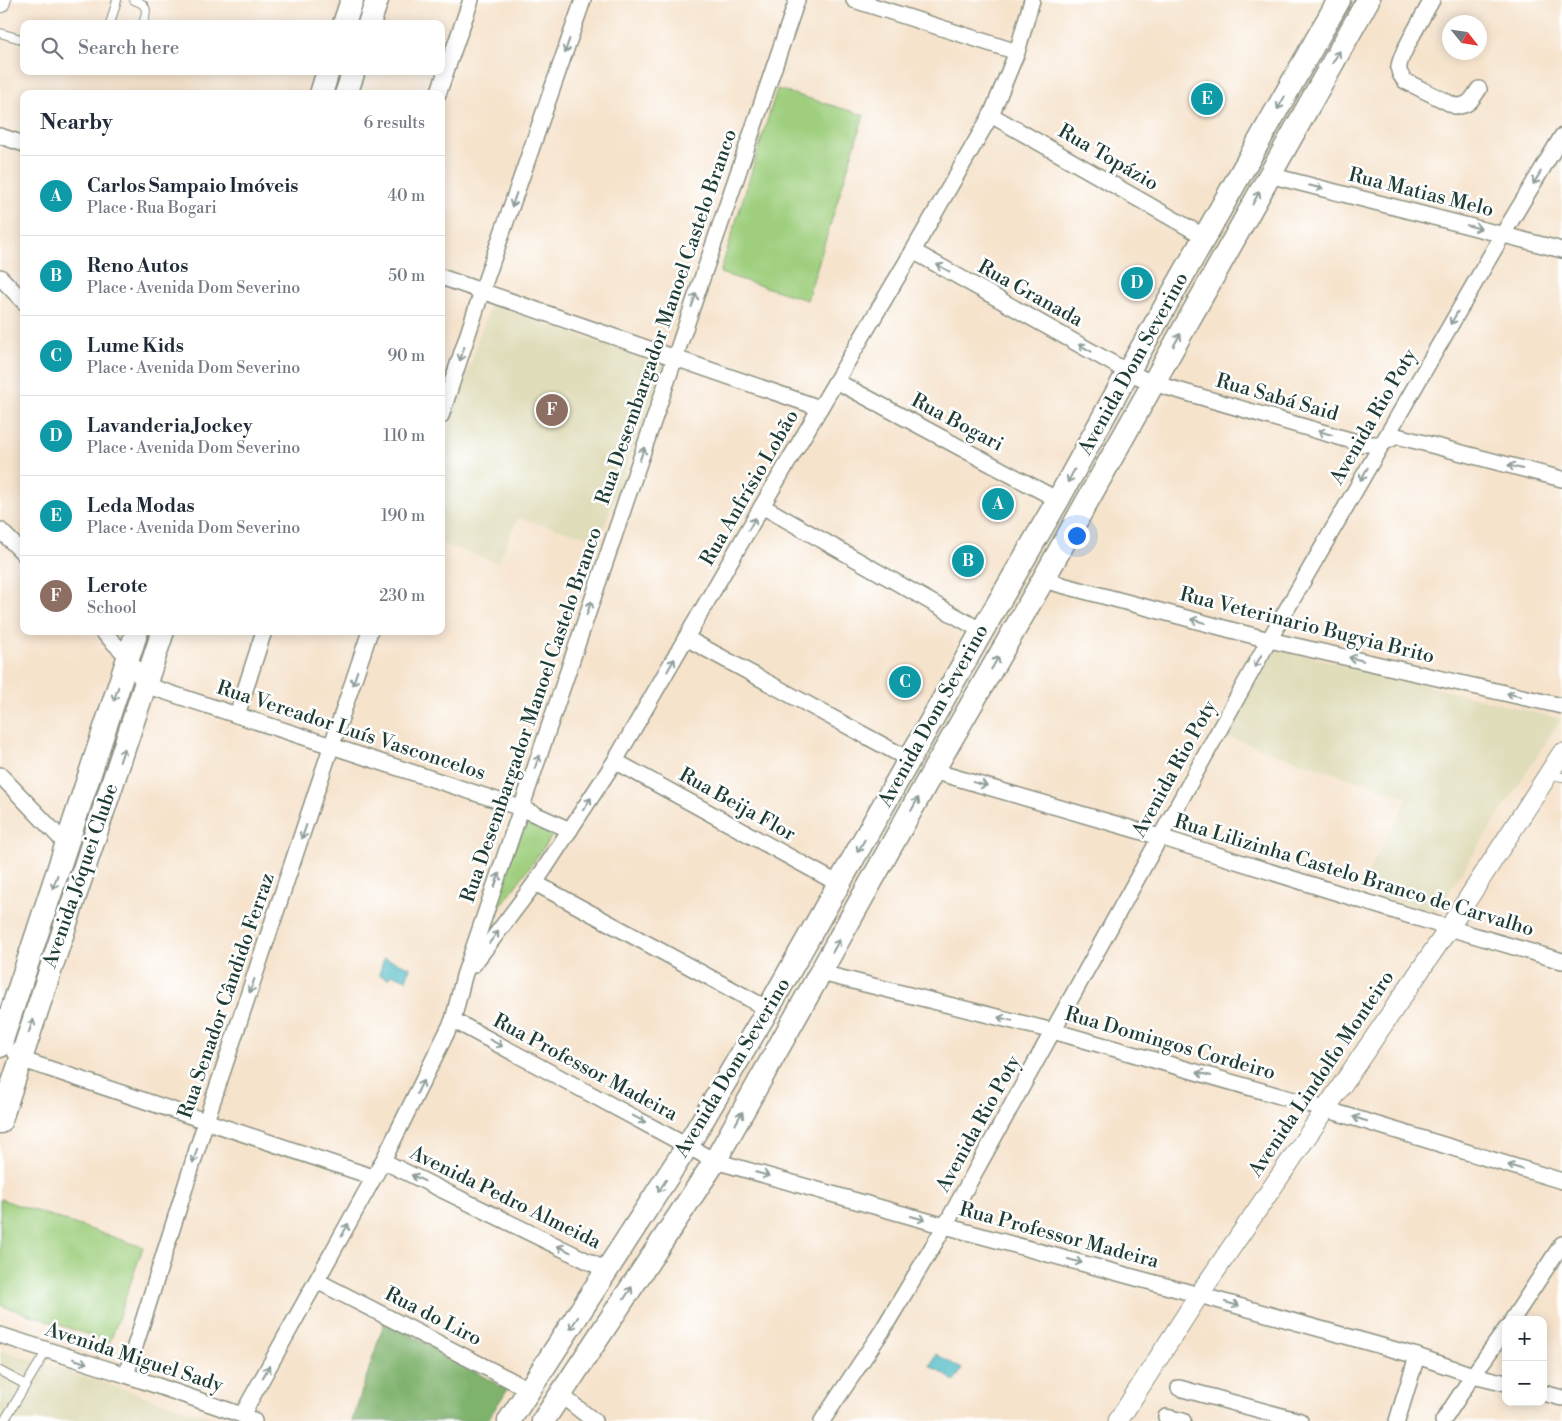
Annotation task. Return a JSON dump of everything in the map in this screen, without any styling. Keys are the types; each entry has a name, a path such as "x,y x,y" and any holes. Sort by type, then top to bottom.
{"main road":[{"path":"345,20 352,0"},
{"path":"370,20 377,0"},
{"name":"Avenida Dom Severino","path":"509,1421 688,1145 768,1009 1058,500 1128,372 1339,0"},
{"name":"Avenida Dom Severino","path":"543,1421 715,1160 1368,0"},
{"path":"322,90 327,75"},
{"path":"347,90 353,75"},
{"name":"Avenida Jóquei Clube","path":"1,1039 136,635"},
{"name":"Avenida Jóquei Clube","path":"0,1122 162,635"}],"street":[{"path":"445,74 471,0"},
{"path":"445,404 583,0"},
{"name":"Rua Desembargador Manoel Castelo Branco","path":"248,1418 317,1280 383,1161 453,1020 464,976 797,0"},
{"path":"854,0 1016,52"},
{"name":"Rua Anfrísio Lobão","path":"464,976 536,883 615,761 762,506 913,252 991,115 1016,52 1032,0"},
{"path":"1432,0 1403,53 1398,66 1400,74 1405,81 1455,106 1468,104 1479,89"},
{"path":"439,90 445,75"},
{"name":"Rua Topázio","path":"991,115 1205,237"},
{"path":"0,136 20,143"},
{"name":"Avenida Rio Poty","path":"822,1421 882,1331 945,1226 1269,640 1503,234 1562,136"},
{"name":"Rua Matias Melo","path":"1269,175 1562,250"},
{"name":"Rua Granada","path":"913,252 1128,372 1153,383"},
{"path":"0,277 20,298"},
{"path":"445,278 820,408"},
{"name":"Rua Bogari","path":"836,381 1058,500"},
{"name":"Rua Sabá Said","path":"1153,383 1363,444 1382,444 1397,436 1562,480"},
{"path":"762,506 982,631"},
{"path":"0,530 20,550"},
{"name":"Rua Veterinario Bugyia Brito","path":"1043,580 1269,640 1562,706"},
{"path":"106,635 128,657 145,685"},
{"path":"237,715 263,635"},
{"name":"Rua Senador Cândido Ferraz","path":"126,1375 206,1121 369,635"},
{"path":"686,638 910,760"},
{"name":"Rua Vereador Luís Vasconcelos","path":"145,685 521,808 570,830"},
{"name":"Avenida Lindolfo Monteiro","path":"1118,1421 1199,1295 1325,1108 1556,775 1562,753"},
{"name":"Rua Beija Flor","path":"615,761 839,884"},
{"name":"Rua Lilizinha Castelo Branco de Carvalho","path":"933,771 1160,837 1449,928 1562,961"},
{"path":"0,775 67,845"},
{"path":"536,883 768,1009"},
{"name":"Rua Domingos Cordeiro","path":"821,973 1053,1031 1325,1108 1562,1181"},
{"name":"Rua Professor Madeira","path":"453,1020 715,1160 945,1226 1417,1356 1473,1375 1502,1382"},
{"path":"1,1039 20,1059 373,1178"},
{"name":"Avenida Pedro Almeida","path":"383,1161 608,1271"},
{"path":"1515,1316 1562,1244"},
{"name":"Rua do Liro","path":"317,1280 530,1390"},
{"name":"Avenida Miguel Sady","path":"0,1335 126,1375 248,1418"},
{"path":"1443,1421 1502,1335"},
{"path":"1396,1421 1417,1356"},
{"path":"1178,1388 1300,1421"},
{"path":"1547,1394 1562,1398"},
{"path":"561,1395 594,1421"},
{"path":"1166,1416 1183,1421"}],"lane":[{"path":"111,20 117,0"},
{"path":"134,0 144,6 147,11 144,20"},
{"path":"0,33 20,39"},
{"path":"4,1421 47,1350"},
{"path":"0,1371 26,1385"}],"shaded area":[{"path":"490,304 665,366 599,540 518,518 498,563 445,544 445,441"},
{"path":"1276,648 1561,719 1436,912 1358,891 1408,798 1225,736"},
{"path":"0,1350 223,1421 0,1421"}],"green space":[{"path":"777,89 864,115 807,300 720,273"},
{"path":"524,822 552,836 488,924"},
{"path":"0,1199 143,1247 110,1342 0,1305"},
{"path":"385,1320 507,1390 487,1421 352,1421"}],"water":[{"path":"384,958 410,967 406,980 391,974 389,979 379,975"},
{"path":"936,1354 962,1369 955,1381 930,1366"}],"place":[{"name":"Leda Modas","path":"1207,99"},
{"name":"Lavanderia Jockey","path":"1137,283"},
{"name":"Lerote","path":"552,410"},
{"name":"Carlos Sampaio Imóveis","path":"998,504"},
{"name":"Reno Autos","path":"968,561"},
{"name":"Lume Kids","path":"905,682"}]}
